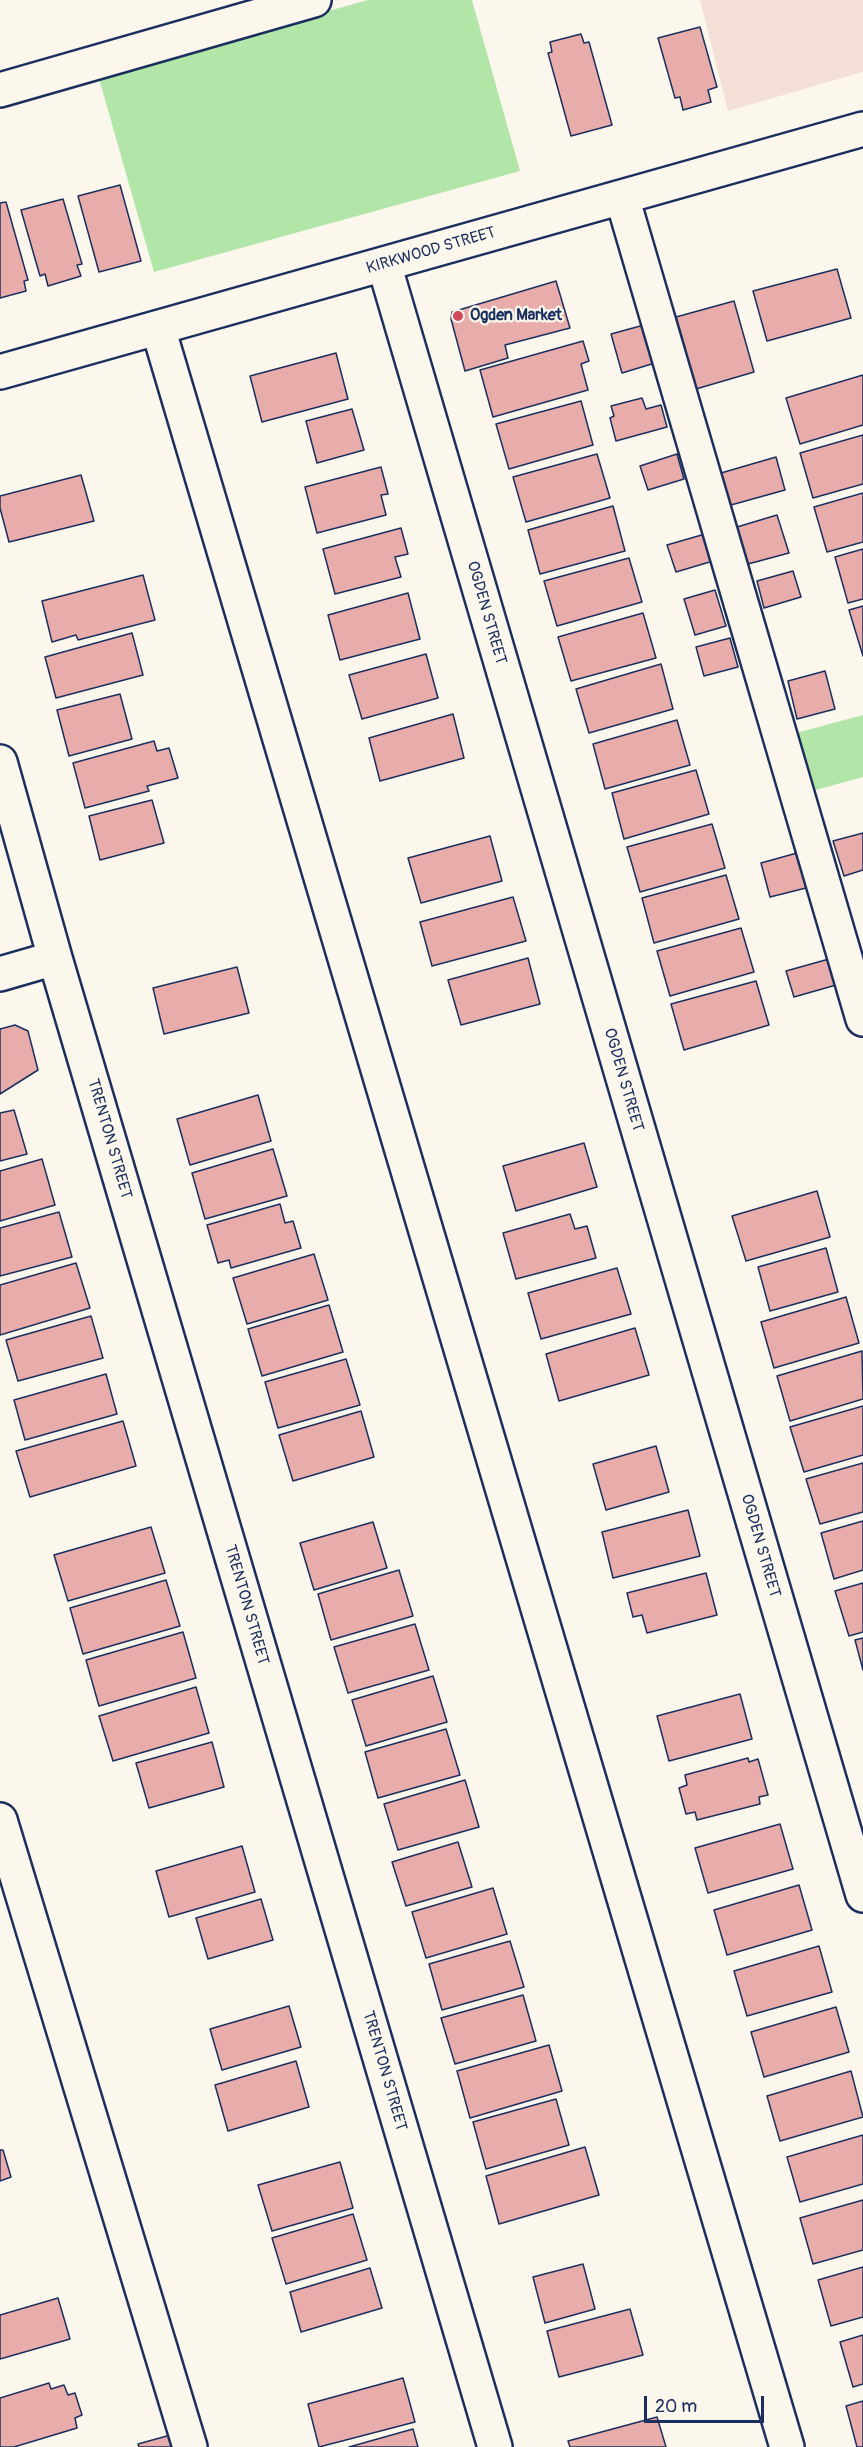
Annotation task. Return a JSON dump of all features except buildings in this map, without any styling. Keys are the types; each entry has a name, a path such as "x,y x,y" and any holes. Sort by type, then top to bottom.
{"street":[{"path":"0,90 314,0"},
{"name":"KIRKWOOD STREET","path":"0,372 622,197 861,140"},
{"path":"622,197 863,1019"},
{"name":"OGDEN STREET","path":"384,264 863,1895"},
{"path":"158,328 787,2447"},
{"name":"TRENTON STREET","path":"0,762 55,958 495,2447"},
{"path":"0,974 55,958"},
{"path":"0,1820 190,2447"}],"shaded area":[{"path":"700,0 863,0 863,72 728,111"}],"green space":[{"path":"368,0 472,0 520,171 154,272 98,75"},
{"path":"863,715 863,777 812,791 796,733"}],"place":[{"name":"Ogden Market","path":"458,316"}]}
